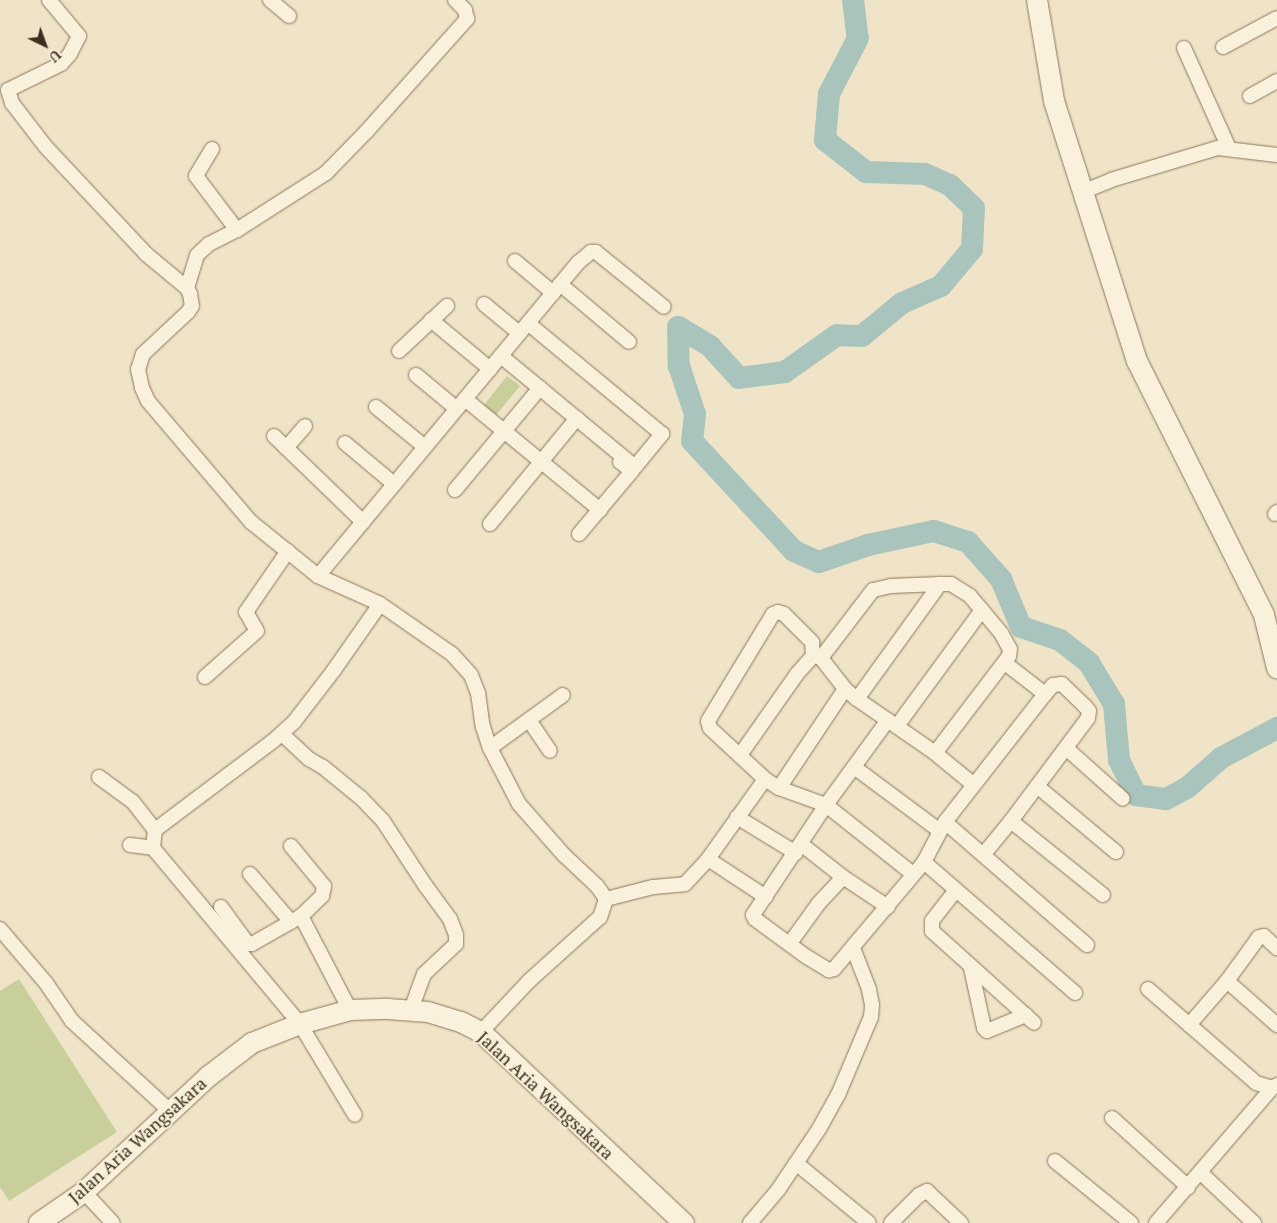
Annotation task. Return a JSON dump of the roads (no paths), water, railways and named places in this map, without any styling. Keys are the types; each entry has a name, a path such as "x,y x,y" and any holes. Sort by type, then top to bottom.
{"street":[{"path":"49,0 79,36 70,54 61,64 4,88 12,103 45,146 146,254 186,288 190,294 192,306 188,312 143,354 138,369 142,388 148,401 251,522 318,576 380,604 452,654 471,675 478,693 483,727 490,748 519,804 564,855 597,886 606,899"},
{"path":"270,0 289,16"},
{"path":"186,288 197,255 210,244 237,230 326,173 366,132 467,19 465,10 454,0"},
{"path":"1037,0 1054,101 1137,361 1264,615 1277,668"},
{"path":"1223,47 1277,18"},
{"path":"1184,48 1229,148"},
{"path":"1250,96 1277,81"},
{"path":"1082,192 1111,180 1218,148 1276,154"},
{"path":"212,149 196,176 237,230"},
{"path":"318,576 557,288 579,262 591,252 596,252 664,307"},
{"path":"515,261 557,288 629,342"},
{"path":"484,304 524,328 662,434 635,467 575,421"},
{"path":"398,351 447,306"},
{"path":"431,320 538,390 632,471 580,534"},
{"path":"416,375 504,431 600,510"},
{"path":"455,490 538,390"},
{"path":"376,407 425,447"},
{"path":"490,524 575,421"},
{"path":"286,448 305,426"},
{"path":"274,436 363,522"},
{"path":"344,443 394,484"},
{"path":"205,677 257,631 246,612 288,551"},
{"path":"857,698 940,584"},
{"path":"740,755 797,674 817,657 877,588 950,584 970,596 1001,633 1010,649 1005,663 934,754"},
{"path":"155,830 282,734 294,722 334,670 380,604"},
{"path":"982,610 893,723 854,767 826,805 753,915 829,970 834,970 924,862 942,826 1045,694 1053,685 1062,684 1089,711 1088,718 1011,821 983,855"},
{"path":"913,874 826,805 779,788 765,778 710,728 708,721 774,614 778,612 784,614 812,642 817,657 845,689 974,785"},
{"path":"1005,663 1045,694"},
{"path":"779,788 845,689"},
{"path":"490,748 563,695"},
{"path":"530,720 550,751"},
{"path":"282,734 309,759 323,767 361,798 383,821 424,885 450,919 456,935 456,944 424,974 411,1010"},
{"path":"1066,748 1123,799"},
{"path":"854,767 983,855 1087,945"},
{"path":"99,777 133,802 155,830 153,848"},
{"path":"606,899 653,887 682,886 708,859 765,778"},
{"path":"1037,786 1116,852"},
{"path":"738,817 799,848 888,907"},
{"path":"1011,821 1103,895"},
{"path":"130,845 153,848 300,1024 354,1115"},
{"path":"222,907 248,944 252,944 296,919 322,896 324,886 291,846"},
{"path":"708,859 766,897"},
{"path":"924,862 1076,993"},
{"path":"250,874 296,919 350,1010"},
{"path":"790,943 819,903 843,877"},
{"path":"956,890 932,921 932,931 1030,1019 987,1031 984,1028 971,968"},
{"path":"481,1032 529,981 600,917 606,899"},
{"path":"0,929 46,983 72,1020 170,1111"},
{"path":"1189,1025 1227,981 1259,937 1264,936 1277,948"},
{"path":"750,1223 778,1190 838,1095 871,1017 872,1005 869,990 853,948"},
{"path":"1227,981 1277,1025"},
{"path":"1148,989 1256,1083 1275,1087 1188,1187 1163,1221"},
{"name":"Jalan Aria Wangsakara","path":"39,1223 84,1192 209,1076 245,1048 300,1024 350,1010 411,1010 440,1015 481,1032 684,1223"},
{"path":"1112,1118 1188,1187"},
{"path":"1055,1161 1131,1223"},
{"path":"796,1163 869,1223"},
{"path":"1201,1173 1254,1223"},
{"path":"891,1223 919,1195 927,1190 960,1223"},
{"path":"84,1192 113,1223"}],"waterway":[{"path":"853,0 858,38 829,94 825,140 866,172 925,174 950,185 974,208 972,249 941,286 902,303 862,336 837,335 785,372 739,378 710,346 678,327 679,366 695,414 692,441 794,551 819,562 868,545 934,531 968,542 1001,579 1021,627 1060,640 1089,663 1114,704 1119,760 1136,795 1166,799 1187,788 1221,758 1277,728"}]}
